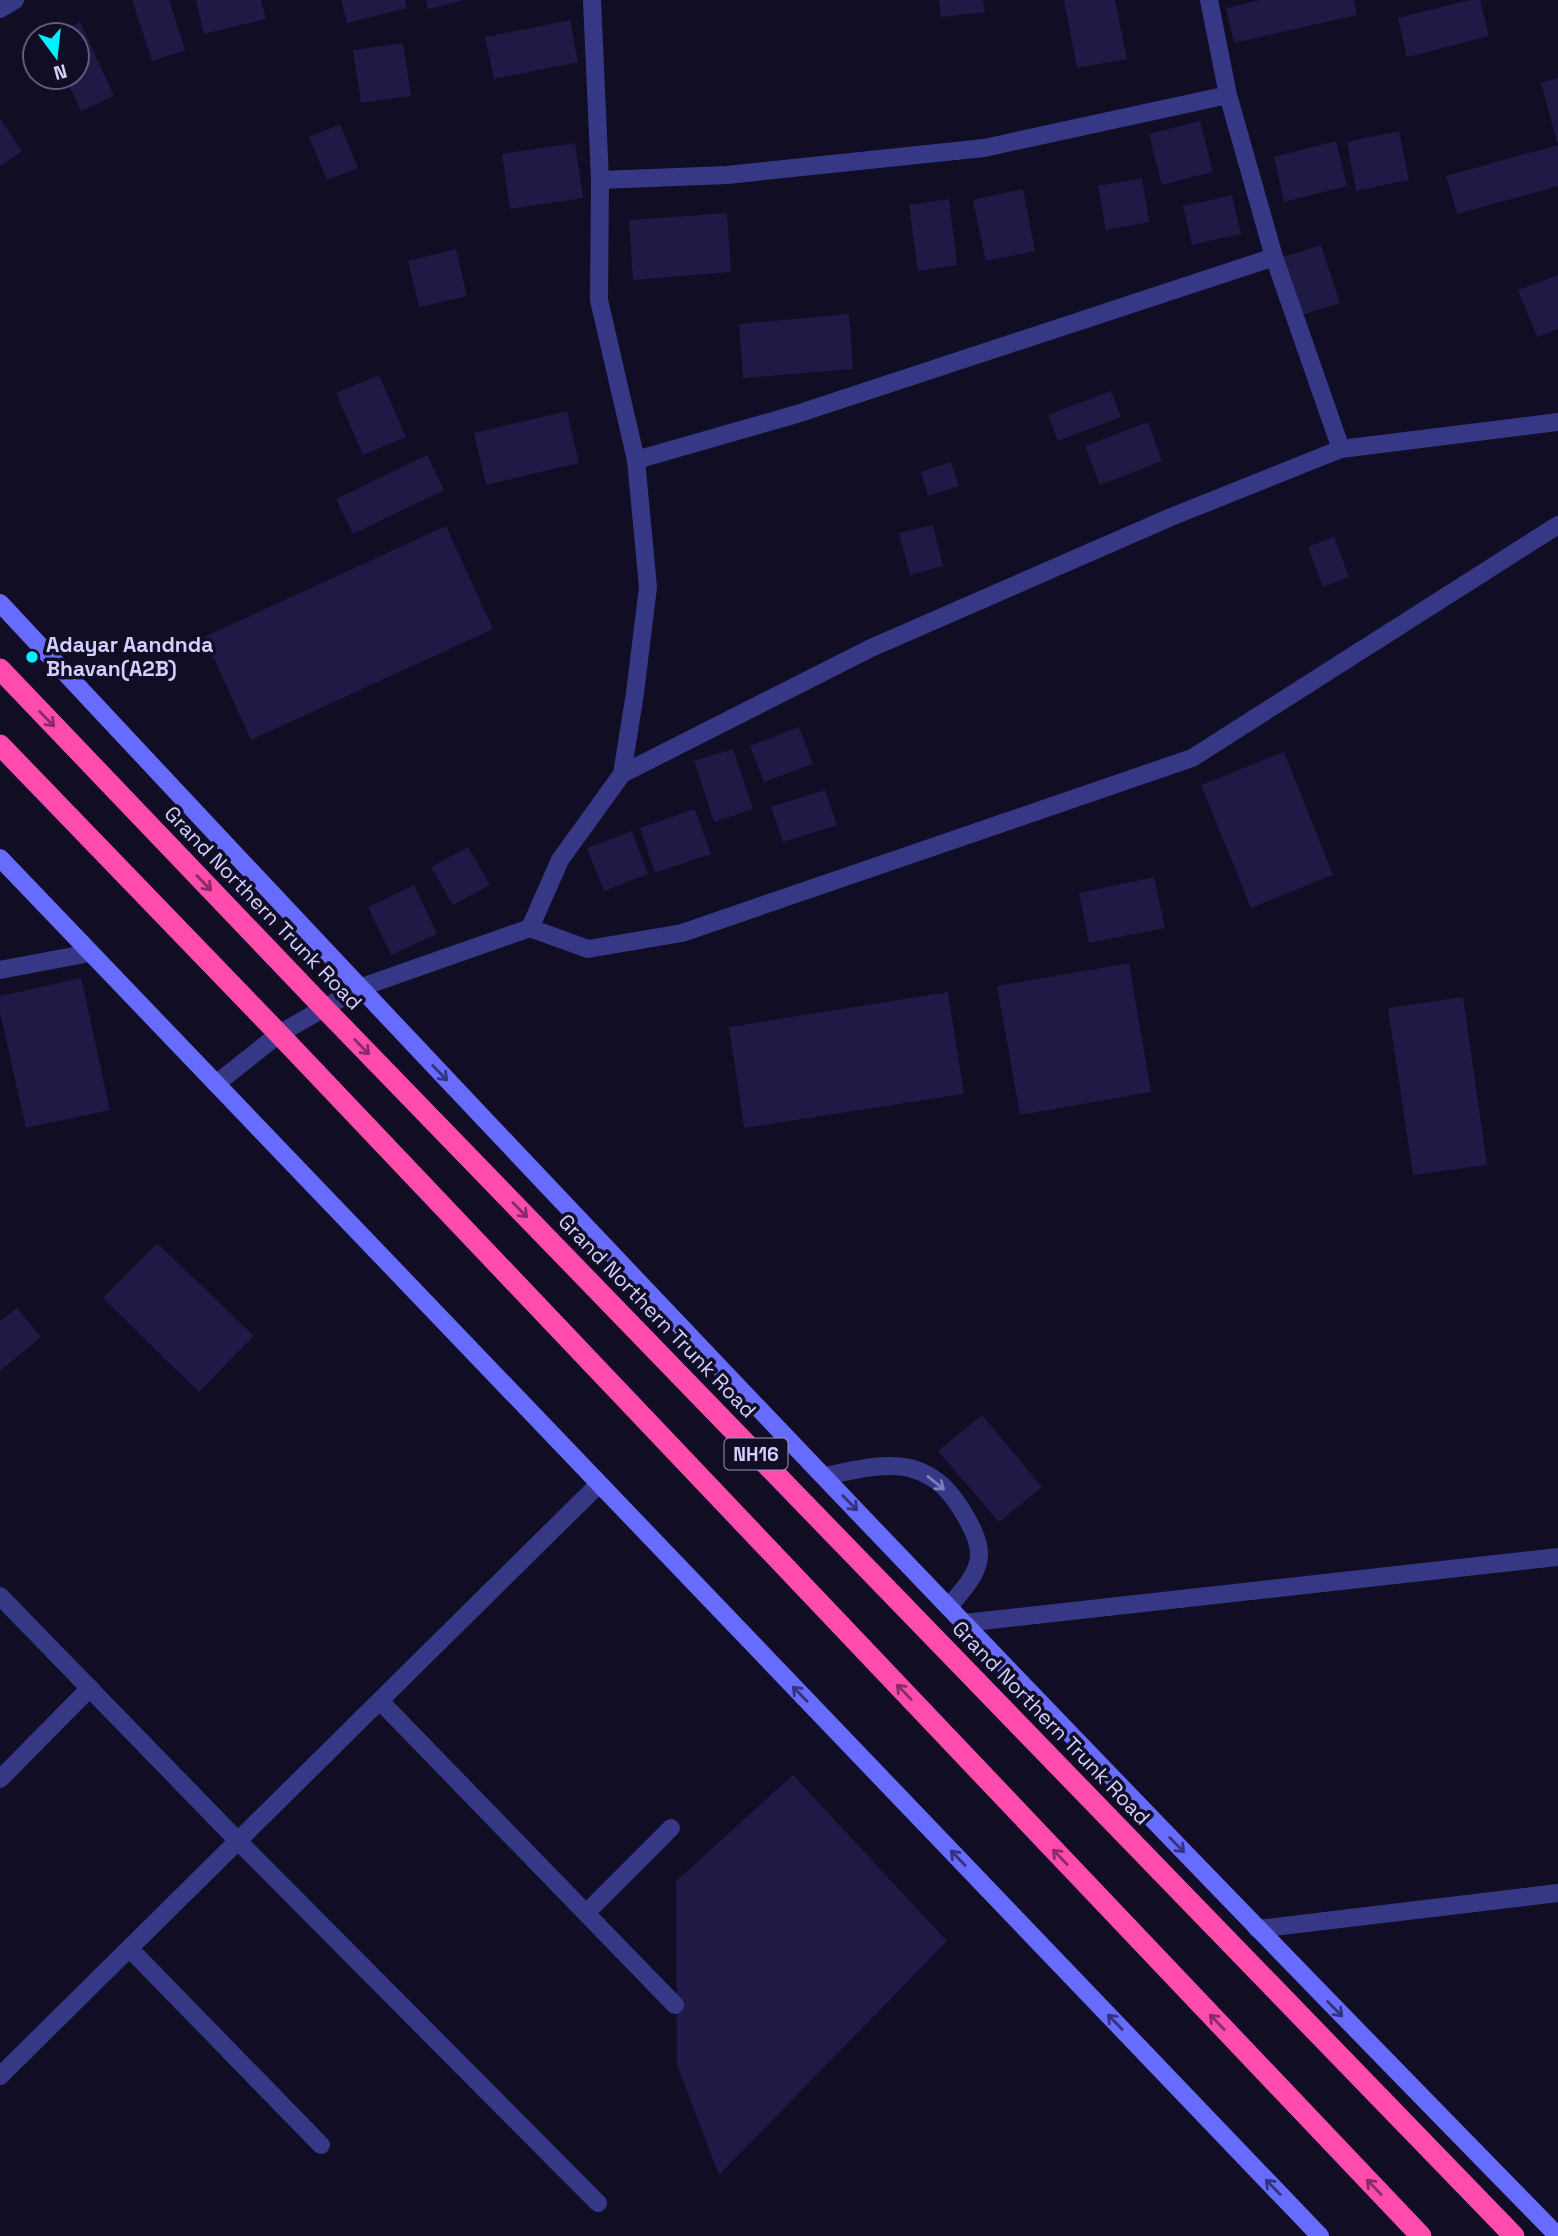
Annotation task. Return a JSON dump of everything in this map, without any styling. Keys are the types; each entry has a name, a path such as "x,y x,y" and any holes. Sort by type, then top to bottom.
{"highway":[{"name":"Grand Northern Trunk Road","path":"0,669 324,1008 1514,2236"},
{"name":"NH16","path":"0,745 279,1034 1421,2236"}],"street":[{"path":"0,9 15,0"},
{"path":"530,928 560,860 622,774 648,587 636,460 599,300 600,180 592,0"},
{"path":"1209,0 1228,95 1274,257 1342,449"},
{"path":"600,180 727,175 984,148 1228,95"},
{"path":"636,460 810,410 1274,257"},
{"path":"622,774 871,648 1171,517 1342,449 1558,422"},
{"path":"216,1084 279,1034 359,988 530,928 588,949 682,933 1192,758 1558,525"},
{"path":"0,603 359,988 964,1623 1257,1929 1558,2236"},
{"path":"0,858 1320,2236"},
{"path":"0,970 90,953"},
{"path":"824,1476 888,1466 911,1469 936,1480 966,1518 975,1534 979,1555 974,1576 949,1606"},
{"path":"0,2076 599,1484"},
{"path":"964,1623 1558,1557"},
{"path":"0,1596 238,1841 598,2203"},
{"path":"0,1779 90,1688"},
{"path":"380,1701 675,2004"},
{"path":"586,1913 671,1828"},
{"path":"1257,1929 1558,1893"},
{"path":"130,1949 321,2145"}],"building":[{"path":"132,0 169,0 185,50 152,61"},
{"path":"196,0 261,0 266,19 204,34"},
{"path":"341,0 405,0 407,8 347,23"},
{"path":"426,0 461,0 461,1 428,9"},
{"path":"939,0 983,0 985,12 941,17"},
{"path":"1064,0 1115,0 1127,59 1077,68"},
{"path":"1260,0 1354,0 1357,15 1234,43 1226,8"},
{"path":"1470,0 1480,0 1489,36 1407,57 1398,18"},
{"path":"570,20 578,62 494,79 485,37"},
{"path":"403,43 411,96 361,103 353,50"},
{"path":"91,46 114,96 81,111 72,91 91,91"},
{"path":"1558,78 1558,142 1557,142 1541,83"},
{"path":"0,119 22,151 0,166"},
{"path":"1200,121 1213,172 1162,185 1149,134"},
{"path":"340,124 358,168 327,180 309,137"},
{"path":"1399,131 1409,180 1356,191 1347,142"},
{"path":"1336,141 1347,186 1284,202 1274,157"},
{"path":"575,143 583,198 510,209 502,154"},
{"path":"1558,145 1558,186 1457,214 1446,176"},
{"path":"1142,178 1149,222 1106,230 1098,186"},
{"path":"1023,189 1035,251 986,261 973,200"},
{"path":"1232,195 1241,234 1192,245 1183,206"},
{"path":"949,199 957,265 918,271 909,205"},
{"path":"727,213 731,272 633,280 629,220"},
{"path":"1321,245 1340,303 1302,315 1283,257"},
{"path":"456,249 467,296 419,307 408,261"},
{"path":"1558,275 1558,329 1537,337 1518,290"},
{"path":"849,314 853,369 743,378 739,324"},
{"path":"379,375 406,437 363,455 336,393"},
{"path":"1111,391 1121,417 1058,441 1048,415"},
{"path":"567,411 579,463 486,485 474,433"},
{"path":"1148,422 1162,461 1100,485 1085,446"},
{"path":"427,455 444,490 353,534 336,499"},
{"path":"951,462 959,486 928,496 921,472"},
{"path":"933,525 943,566 910,575 899,533"},
{"path":"446,526 493,629 251,740 204,637"},
{"path":"1334,537 1349,577 1323,587 1308,547"},
{"path":"799,727 813,764 764,782 750,746"},
{"path":"733,749 753,809 714,822 694,761"},
{"path":"1284,752 1333,875 1251,908 1201,785"},
{"path":"825,790 837,825 783,842 771,807"},
{"path":"695,809 711,854 655,873 640,828"},
{"path":"632,831 648,874 604,891 587,848"},
{"path":"468,847 490,885 453,905 431,867"},
{"path":"1154,877 1165,928 1089,943 1079,893"},
{"path":"414,885 437,934 391,955 368,907"},
{"path":"1129,963 1151,1092 1020,1115 997,986"},
{"path":"81,978 110,1110 26,1128 0,1012 0,996"},
{"path":"948,992 964,1094 744,1128 729,1027"},
{"path":"1463,997 1487,1165 1413,1175 1388,1008"},
{"path":"157,1243 254,1336 199,1392 103,1298"},
{"path":"17,1308 41,1337 0,1371 0,1321"},
{"path":"982,1415 1042,1487 999,1522 938,1451"},
{"path":"793,1775 947,1941 719,2175 677,2065 676,1881"}],"place":[{"name":"Adayar Aandnda Bhavan(A2B)","path":"32,657"}]}
